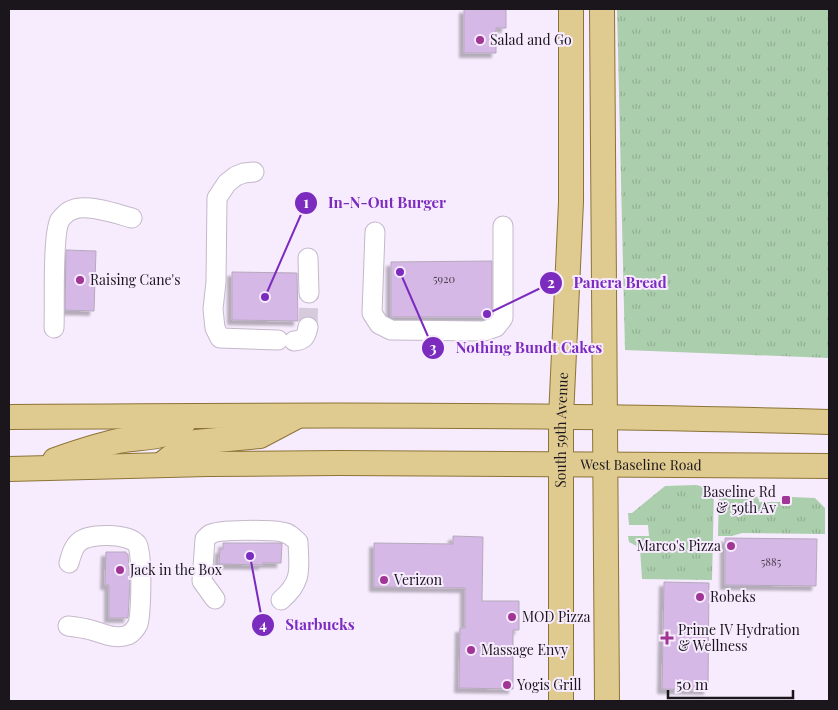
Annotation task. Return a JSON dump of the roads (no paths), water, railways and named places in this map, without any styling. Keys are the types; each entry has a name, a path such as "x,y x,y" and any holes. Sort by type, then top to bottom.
{"main road":[{"name":"South 59th Avenue","path":"560,701 561,417 571,202 571,9"},
{"path":"602,9 607,701"},
{"path":"20,468 161,465 187,445 196,442 260,436 300,415"},
{"path":"9,417 300,415 829,422"},
{"path":"20,468 119,440 160,435 183,425 188,416"},
{"name":"West Baseline Road","path":"161,465 606,463 829,466"}],"lane":[{"path":"254,172 236,176 227,183 217,198 216,274 213,309 215,328 220,338 302,340 306,336 308,327"},
{"path":"54,328 56,237 61,218 72,210 85,208 108,211 132,218"},
{"path":"375,232 372,313 379,324 391,330 484,332 496,327 503,318 502,226"},
{"path":"308,258 309,293"},
{"path":"215,599 202,581 205,539 212,533 222,531 256,531 282,532 292,536 298,542 297,582 292,590 281,600"},
{"path":"68,626 89,629 107,636 120,637 130,634 137,626 140,616 140,555 138,545 129,538 89,537 79,542 73,550 69,563"}],"tunnel":[{"path":"308,327 309,293"}],"place":[{"name":"Salad and Go","path":"480,40"},
{"name":"Nothing Bundt Cakes","path":"400,272"},
{"name":"Raising Cane's","path":"80,280"},
{"name":"In-N-Out Burger","path":"265,297"},
{"name":"Panera Bread","path":"487,314"},
{"name":"Baseline Rd & 59th Av","path":"786,500"},
{"name":"Marco's Pizza","path":"731,546"},
{"name":"Starbucks","path":"250,556"},
{"name":"Jack in the Box","path":"120,570"},
{"name":"Verizon","path":"384,580"},
{"name":"Robeks","path":"700,597"},
{"name":"MOD Pizza","path":"512,617"},
{"name":"Prime IV Hydration & Wellness","path":"667,638"},
{"name":"Massage Envy","path":"471,650"},
{"name":"Yogis Grill","path":"507,685"}]}
